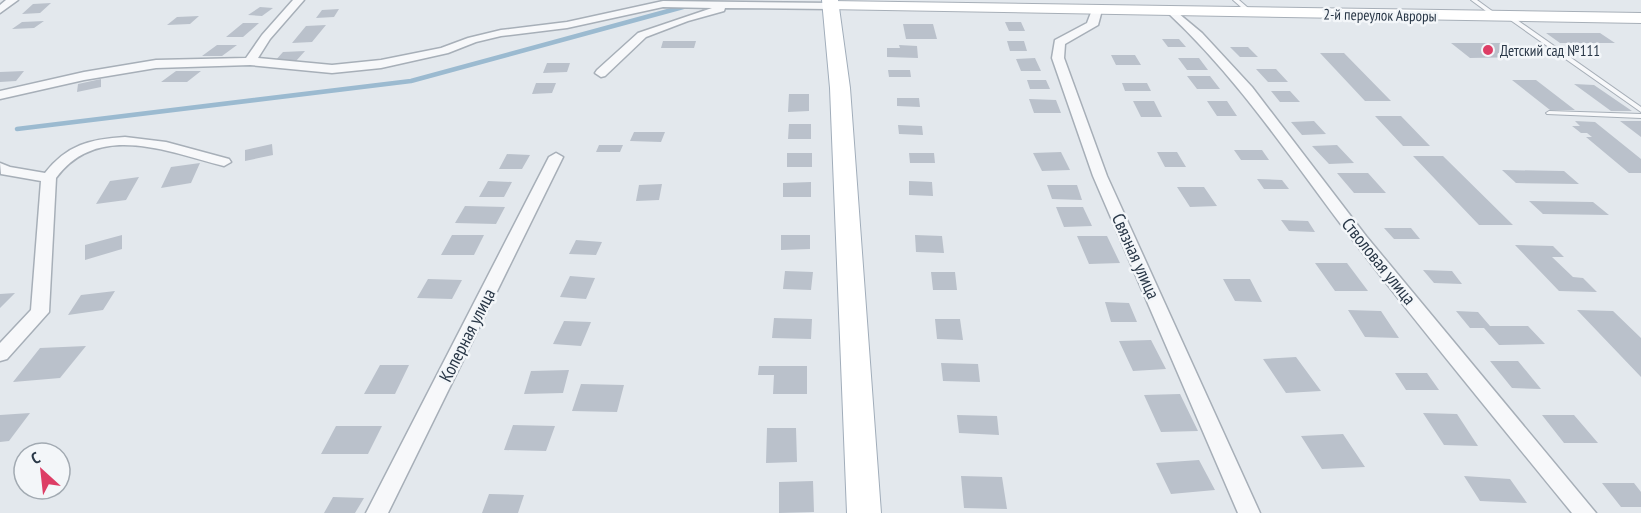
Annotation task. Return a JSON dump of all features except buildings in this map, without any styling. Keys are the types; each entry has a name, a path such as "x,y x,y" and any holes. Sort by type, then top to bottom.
{"main road":[{"path":"830,3 840,88 864,513"}],"street":[{"path":"0,10 13,0"},
{"path":"250,61 266,37 299,0"},
{"path":"0,94 84,76 156,64 250,61 332,69 381,64 444,51 472,40 501,33 567,25 661,2 732,5 830,3"},
{"name":"2-й переулок Авроры","path":"830,3 1251,13 1641,18"},
{"path":"600,72 642,35 684,19 732,5"},
{"name":"Связная улица","path":"1097,10 1092,25 1059,42 1058,58 1100,176 1249,513"},
{"name":"Стволовая улица","path":"1172,11 1196,32 1243,87 1359,238 1585,513"},
{"path":"0,354 40,312 49,178 66,158 98,143 150,142 224,162"},
{"name":"Коперная улица","path":"377,513 556,157"},
{"path":"2,170 49,178"}],"lane":[{"path":"1236,0 1251,13"},
{"path":"1474,0 1502,16 1641,110"},
{"path":"1549,113 1641,116"}],"waterway":[{"path":"17,129 411,81 683,7"}],"place":[{"name":"Детский сад №111","path":"1488,50"}]}
